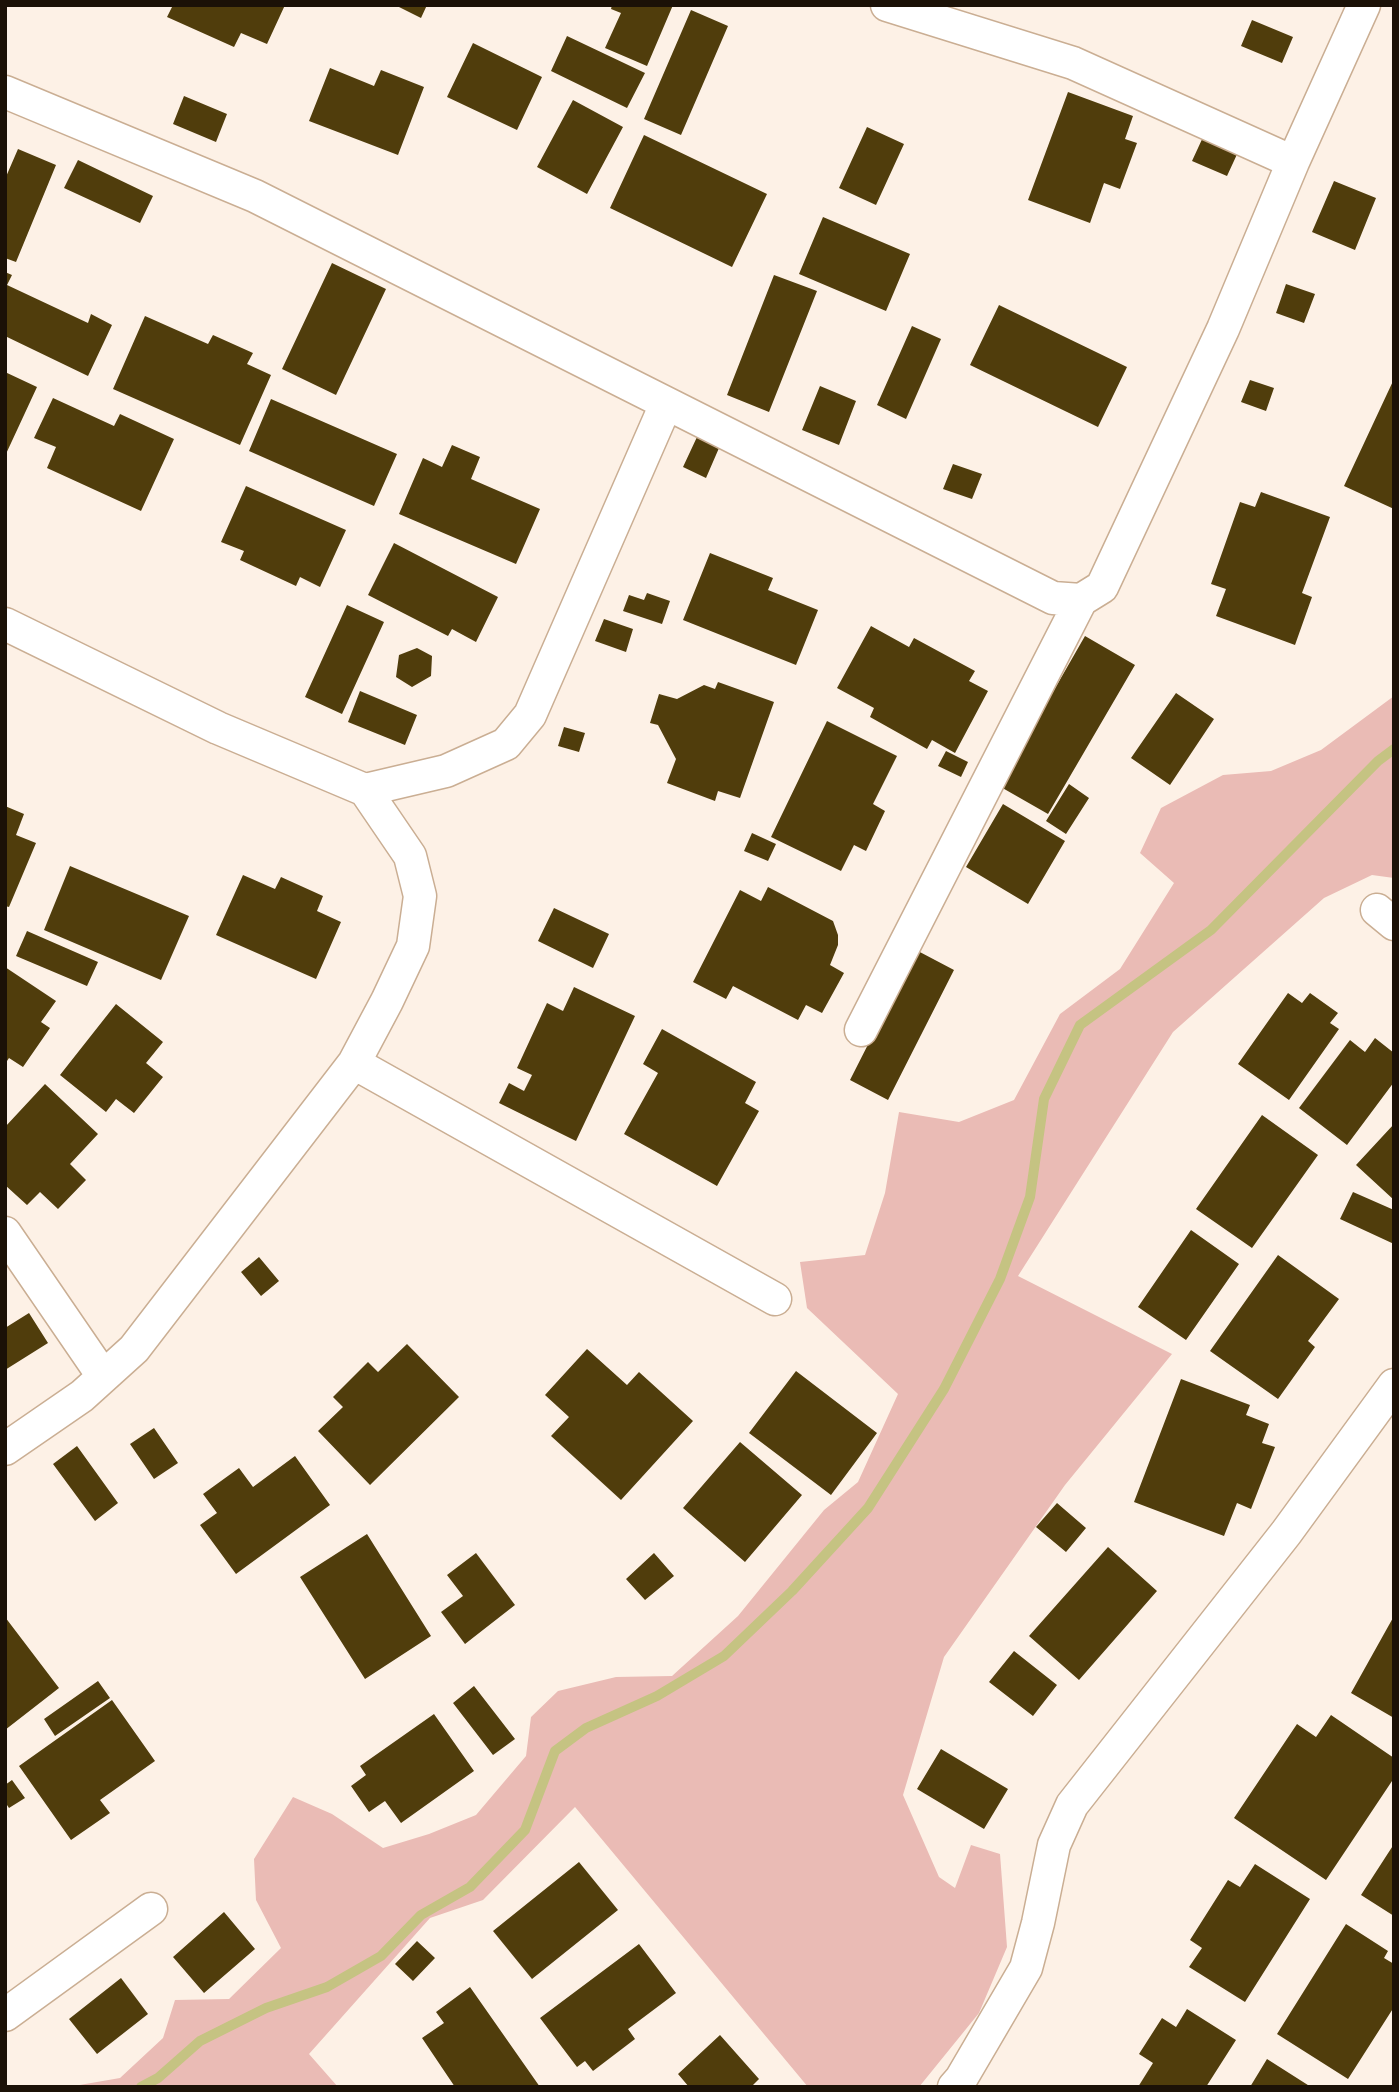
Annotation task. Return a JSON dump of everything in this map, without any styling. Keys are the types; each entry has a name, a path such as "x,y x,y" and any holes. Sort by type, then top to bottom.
{"street":[{"path":"887,5 1073,63 1293,162"},
{"path":"861,1030 1081,600 1102,587 1223,329 1293,162 1364,5"},
{"path":"5,92 255,196 1053,598 1081,600"},
{"path":"365,790 446,771 506,744 530,715 666,404"},
{"path":"5,624 218,728 365,790 410,856 420,896 413,946 354,1063 134,1349 82,1396 5,1449"},
{"path":"354,1063 775,1299"},
{"path":"5,1233 103,1376"},
{"path":"963,2084 1026,1968 1054,1845 1072,1805 1286,1533 1394,1385"},
{"path":"5,2015 151,1909"}],"shaded area":[{"path":"1394,696 1394,878 1372,875 1324,898 1173,1032 1018,1276 1172,1354 1065,1485 944,1657 903,1795 939,1877 955,1888 971,1845 1000,1854 1007,1947 979,2013 919,2087 808,2087 575,1807 483,1900 430,1918 309,2054 338,2087 68,2087 120,2078 163,2038 175,2000 229,1999 281,1948 256,1900 254,1859 293,1797 332,1814 383,1848 429,1834 476,1815 526,1756 531,1717 558,1691 616,1677 672,1676 738,1616 824,1510 858,1482 898,1394 807,1308 800,1262 865,1255 885,1193 899,1112 959,1122 1014,1100 1060,1014 1120,969 1174,883 1140,853 1161,808 1223,775 1271,771 1321,750"}],"building":[{"path":"173,5 285,5 267,44 241,33 234,47 167,17"},
{"path":"395,5 427,5 421,18"},
{"path":"612,5 673,5 647,66 605,48 621,13 611,9"},
{"path":"691,10 728,26 681,135 644,119"},
{"path":"1252,20 1293,37 1282,63 1241,46"},
{"path":"567,36 645,73 627,108 551,71"},
{"path":"473,43 542,77 517,130 447,97"},
{"path":"330,68 374,86 381,70 424,87 398,155 309,121"},
{"path":"1068,92 1133,116 1125,139 1137,143 1120,189 1104,183 1090,223 1028,200"},
{"path":"184,96 227,114 216,142 173,124"},
{"path":"573,100 623,127 587,194 537,167"},
{"path":"867,127 904,144 876,205 839,188"},
{"path":"644,135 767,194 732,267 610,208"},
{"path":"1204,135 1239,150 1227,176 1192,161"},
{"path":"18,149 56,165 16,262 5,258 5,179"},
{"path":"78,160 153,196 140,223 64,188"},
{"path":"1334,181 1376,198 1355,250 1312,232"},
{"path":"823,217 910,254 886,311 799,274"},
{"path":"332,263 386,289 336,395 282,369"},
{"path":"5,272 12,275 7,285 88,323 91,314 112,325 88,376 5,336"},
{"path":"774,275 817,291 769,412 727,395"},
{"path":"1286,284 1315,294 1304,323 1276,313"},
{"path":"999,305 1127,367 1098,427 970,365"},
{"path":"145,316 208,344 213,335 253,353 247,364 271,375 240,445 113,389"},
{"path":"912,326 941,339 906,419 877,405"},
{"path":"5,372 37,387 5,456"},
{"path":"1394,379 1394,509 1344,486"},
{"path":"1250,380 1274,388 1266,411 1241,402"},
{"path":"820,386 856,401 839,445 802,430"},
{"path":"53,398 114,426 120,414 174,439 141,511 47,468 56,447 34,438"},
{"path":"271,399 397,454 374,506 249,451"},
{"path":"697,437 719,448 706,478 683,467"},
{"path":"452,445 480,457 471,479 540,509 516,564 399,514 423,458 442,467"},
{"path":"953,464 982,474 972,499 943,489"},
{"path":"246,486 346,530 320,587 300,577 296,586 240,560 244,551 221,542"},
{"path":"1261,492 1330,517 1302,593 1312,597 1295,645 1216,616 1226,589 1211,584 1240,502 1255,507"},
{"path":"394,543 498,597 476,642 452,629 448,636 368,595"},
{"path":"710,553 773,578 768,590 818,610 796,665 683,620"},
{"path":"647,593 670,601 662,624 623,611 629,595 644,600"},
{"path":"347,605 384,622 342,714 305,697"},
{"path":"604,619 633,629 626,652 595,641"},
{"path":"871,626 909,647 914,638 975,671 969,681 988,691 955,753 932,740 927,749 870,717 874,708 837,688"},
{"path":"1085,636 1135,665 1048,814 999,786"},
{"path":"417,648 432,656 431,676 412,687 396,677 399,655"},
{"path":"718,682 774,702 740,798 718,791 715,801 667,783 676,759 658,725 650,723 659,694 677,699 704,685 715,689"},
{"path":"360,691 417,715 405,745 348,722"},
{"path":"1176,693 1214,719 1170,785 1131,758"},
{"path":"827,721 897,756 873,804 885,811 866,851 854,845 841,871 771,837"},
{"path":"564,727 585,733 579,752 558,746"},
{"path":"946,751 968,762 961,777 938,766"},
{"path":"1069,784 1089,798 1066,834 1046,821"},
{"path":"1003,804 1065,841 1028,904 966,867"},
{"path":"5,806 24,814 16,835 36,843 9,907 5,906"},
{"path":"752,833 776,844 768,861 744,851"},
{"path":"70,866 189,916 161,980 44,930"},
{"path":"243,875 275,889 281,877 323,896 317,911 341,922 316,979 216,935"},
{"path":"768,887 833,921 838,945 830,965 844,973 822,1013 806,1005 798,1020 733,986 726,999 693,982 740,890 761,901"},
{"path":"554,908 609,934 593,968 538,941"},
{"path":"27,931 98,962 87,986 16,956"},
{"path":"916,950 954,970 888,1100 850,1080"},
{"path":"5,967 56,1001 41,1022 50,1028 23,1067 9,1058 5,1064"},
{"path":"574,987 635,1016 576,1141 499,1103 509,1083 524,1091 532,1075 517,1068 547,1003 563,1011"},
{"path":"1288,993 1302,1003 1310,993 1338,1013 1330,1023 1339,1029 1289,1100 1238,1064"},
{"path":"116,1004 163,1042 146,1063 163,1077 134,1113 116,1099 106,1112 60,1075"},
{"path":"662,1029 756,1082 745,1103 759,1111 717,1186 624,1134 658,1073 643,1064"},
{"path":"1375,1038 1394,1053 1394,1082 1347,1145 1299,1108 1350,1040 1365,1052"},
{"path":"45,1084 98,1134 70,1164 86,1180 58,1209 40,1192 27,1205 5,1185 5,1127"},
{"path":"1262,1115 1318,1155 1252,1248 1196,1209"},
{"path":"1394,1124 1394,1200 1356,1165"},
{"path":"1353,1192 1394,1210 1394,1244 1340,1219"},
{"path":"1191,1230 1239,1264 1186,1340 1138,1307"},
{"path":"1278,1255 1339,1299 1308,1341 1315,1347 1278,1399 1210,1351"},
{"path":"259,1257 279,1281 261,1296 241,1272"},
{"path":"29,1313 48,1343 5,1370 5,1328"},
{"path":"407,1344 459,1397 370,1485 318,1431 343,1407 333,1397 368,1362 378,1372"},
{"path":"587,1349 627,1385 639,1372 693,1421 621,1500 551,1436 569,1417 545,1395"},
{"path":"796,1371 877,1433 831,1495 749,1433"},
{"path":"1181,1379 1250,1405 1246,1415 1269,1424 1262,1443 1275,1447 1251,1509 1237,1503 1224,1536 1134,1502"},
{"path":"154,1428 178,1463 154,1479 130,1444"},
{"path":"740,1442 802,1495 745,1562 683,1508"},
{"path":"77,1446 118,1503 95,1521 53,1464"},
{"path":"295,1456 330,1505 236,1574 200,1525 217,1513 203,1494 239,1468 253,1487"},
{"path":"1057,1503 1086,1528 1066,1552 1036,1527"},
{"path":"367,1534 431,1636 365,1679 300,1577"},
{"path":"1108,1547 1157,1591 1079,1680 1029,1636"},
{"path":"476,1553 515,1605 465,1644 441,1612 463,1596 447,1575"},
{"path":"654,1553 674,1576 645,1600 626,1579"},
{"path":"1394,1616 1394,1718 1351,1693"},
{"path":"5,1617 59,1688 5,1730"},
{"path":"1014,1651 1057,1685 1033,1716 989,1682"},
{"path":"98,1681 110,1698 55,1736 44,1719"},
{"path":"474,1686 515,1739 493,1755 453,1703"},
{"path":"112,1700 155,1761 100,1800 110,1813 71,1840 19,1766"},
{"path":"434,1714 474,1771 401,1823 385,1801 369,1812 351,1786 366,1775 360,1766"},
{"path":"1331,1715 1394,1758 1394,1778 1326,1880 1234,1818 1297,1724 1316,1737"},
{"path":"941,1749 1008,1789 984,1829 917,1789"},
{"path":"12,1780 25,1798 9,1808 5,1802 5,1785"},
{"path":"1394,1844 1394,1916 1361,1895"},
{"path":"579,1862 618,1910 532,1979 493,1931"},
{"path":"1255,1864 1310,1899 1245,2002 1189,1967 1202,1948 1190,1940 1228,1880 1240,1887"},
{"path":"224,1912 255,1949 204,1993 173,1957"},
{"path":"1346,1924 1388,1951 1384,1958 1394,1964 1394,2007 1348,2079 1277,2034"},
{"path":"417,1941 435,1958 413,1981 395,1964"},
{"path":"639,1944 676,1993 628,2029 635,2039 593,2071 585,2061 577,2067 540,2018"},
{"path":"121,1978 148,2014 97,2054 69,2019"},
{"path":"470,1987 540,2087 455,2087 422,2038 444,2023 436,2012"},
{"path":"1187,2009 1236,2040 1206,2087 1138,2087 1153,2063 1139,2054 1162,2018 1176,2027"},
{"path":"720,2035 759,2079 751,2087 689,2087 678,2074"},
{"path":"1267,2059 1311,2087 1250,2087"}],"waterway":[{"path":"141,2087 158,2078 200,2041 266,2008 327,1987 381,1956 421,1915 470,1887 525,1830 555,1751 586,1728 657,1696 724,1656 792,1591 868,1508 944,1389 1000,1279 1030,1197 1044,1099 1080,1025 1211,930 1378,761 1394,749"}]}
